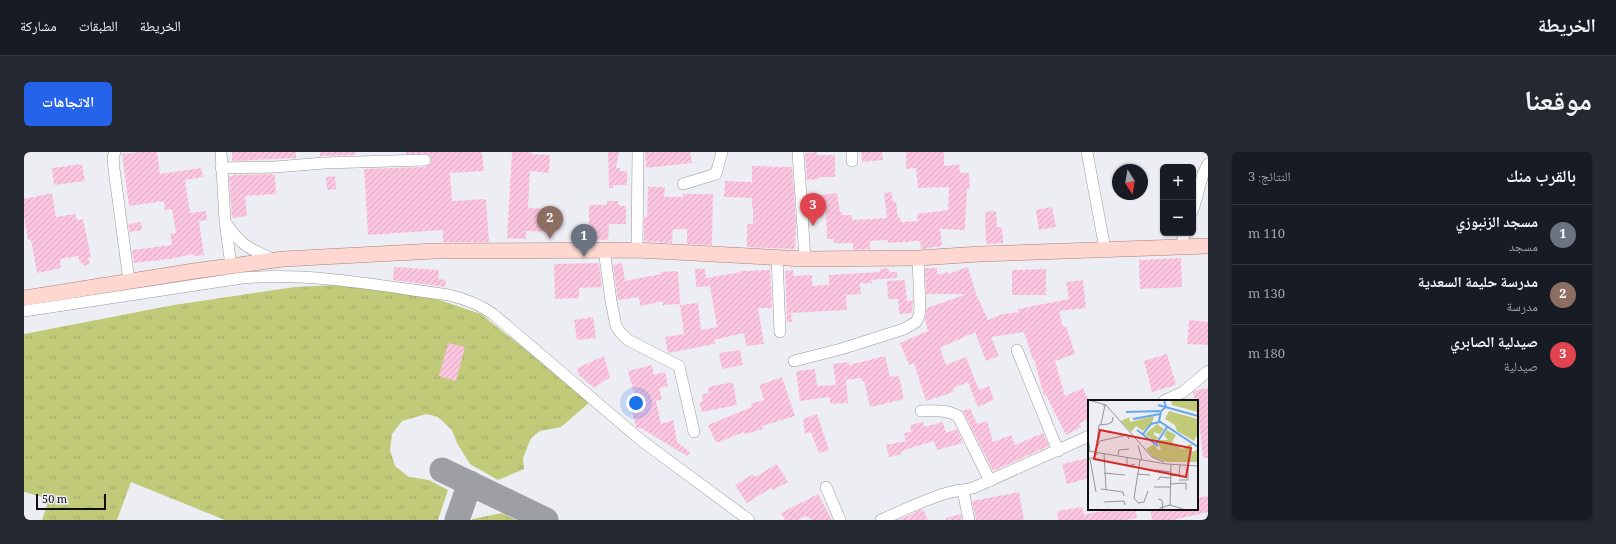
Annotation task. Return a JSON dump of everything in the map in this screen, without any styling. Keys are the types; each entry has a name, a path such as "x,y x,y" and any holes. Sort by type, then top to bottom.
{"main road":[{"path":"24,298 275,260 435,251 604,249 804,259 918,258 1105,249 1183,240 1208,246"}],"street":[{"path":"115,152 113,157 114,169 129,281"},
{"path":"221,152 225,221 231,266"},
{"path":"637,250 638,152"},
{"path":"683,184 716,174 722,152"},
{"path":"800,152 804,259"},
{"path":"1087,152 1105,249"},
{"path":"221,168 425,160"},
{"path":"1196,200 1203,174 1208,164"},
{"path":"225,221 241,242 250,249 275,260"},
{"path":"604,249 616,326 628,340 679,366 694,432"},
{"path":"777,257 780,332"},
{"path":"794,362 904,329 916,322 920,316 918,258"},
{"path":"24,298 264,276 286,276 331,279 449,295 461,298 478,304 493,314 642,441 750,520"},
{"path":"1017,350 1058,450"},
{"path":"1166,400 1183,392 1208,371"},
{"path":"921,411 944,410 958,416 990,481"},
{"path":"881,520 953,491 963,491 990,481 1088,436"},
{"path":"826,487 840,520"},
{"path":"963,491 969,520"}],"green space":[{"path":"360,284 425,295 481,314 590,402 561,427 540,431 531,438 523,458 524,469 498,480 470,464 457,443 452,430 438,417 426,414 402,421 392,434 390,450 395,466 409,477 429,480 448,490 438,520 225,520 131,482 117,520 42,520 49,499 24,492 24,334 174,305 295,287"},
{"path":"502,513 516,520 472,520 472,519"}],"building":[{"path":"157,152 160,174 201,168 203,177 185,180 190,213 206,211 207,220 199,221 204,255 194,256 193,254 169,259 134,263 132,250 172,245 170,234 176,233 172,209 165,210 164,201 129,206 122,154"},
{"path":"232,152 296,152 296,158 232,161"},
{"path":"320,152 356,152 356,155 320,156"},
{"path":"406,152 482,152 484,171 450,173 452,201 486,199 489,242 443,242 443,230 368,235 364,169 425,167 431,163 431,157 428,154 406,154"},
{"path":"512,152 531,152 531,154 550,155 549,173 530,171 528,208 552,209 552,218 555,218 555,232 526,231 526,239 507,238"},
{"path":"608,152 619,152 616,168 620,168 620,171 627,171 627,185 614,185 613,188 609,188"},
{"path":"645,152 690,152 692,163 646,168"},
{"path":"817,152 817,155 835,155 835,177 819,177 819,179 807,180 805,153"},
{"path":"861,152 882,152 883,160 862,162"},
{"path":"906,152 944,152 944,166 959,164 960,173 969,173 970,189 967,189 965,230 940,229 942,246 921,249 920,241 888,243 888,240 870,241 870,249 853,250 853,243 834,243 834,239 827,239 826,210 814,211 812,196 837,193 840,212 842,212 842,215 852,215 852,220 887,218 884,193 892,192 893,202 896,202 898,218 900,217 901,222 918,221 917,214 948,210 949,187 918,188 916,168 906,169"},
{"path":"82,164 85,181 54,185 52,168"},
{"path":"752,166 792,167 796,222 795,249 747,247 747,224 753,224 752,198 724,197 725,181 752,182"},
{"path":"275,174 276,194 245,196 247,216 232,218 229,176"},
{"path":"335,176 336,189 327,190 326,177"},
{"path":"648,187 665,187 664,197 683,197 683,194 713,194 712,245 687,244 687,229 673,229 672,243 644,241 644,217 647,217"},
{"path":"52,193 56,217 75,214 77,220 83,219 91,257 88,258 90,264 83,266 82,262 80,263 78,256 60,259 61,268 37,273 31,240 28,240 24,217 24,199"},
{"path":"607,201 618,201 619,206 626,206 626,224 609,224 608,240 586,239 587,225 589,225 589,205 607,205"},
{"path":"1052,207 1056,227 1039,230 1036,210"},
{"path":"996,211 997,227 1002,227 1003,243 986,244 985,212"},
{"path":"141,222 142,230 130,232 128,224"},
{"path":"1181,258 1182,287 1140,289 1139,260"},
{"path":"599,263 602,287 579,288 579,298 555,299 554,264"},
{"path":"622,263 625,281 661,274 661,272 678,271 680,304 663,305 663,301 640,306 639,297 618,300 613,265"},
{"path":"394,267 439,270 438,279 446,280 445,287 393,280"},
{"path":"968,267 976,294 988,320 1003,314 1019,312 1018,309 1069,299 1066,282 1083,280 1086,308 1059,311 1063,327 1066,326 1075,354 1055,361 1065,396 1083,388 1088,400 1088,420 1079,424 1081,427 1066,435 1046,395 1044,396 1034,359 1033,360 1024,332 991,337 999,356 986,361 975,332 940,348 946,365 966,357 979,390 989,386 994,400 978,407 968,382 953,388 954,392 926,401 914,363 909,365 900,343 928,331 925,320 927,308 967,294 926,294 925,268 937,268 937,275 948,272 948,274"},
{"path":"888,268 889,272 897,272 897,278 871,280 872,283 860,283 861,294 846,295 847,310 791,313 792,322 787,322 785,271 793,270 794,276 812,275 812,286 829,285 829,275 880,272 880,269"},
{"path":"695,269 705,269 706,278 741,271 770,270 772,308 758,308 764,344 746,346 744,333 714,340 715,344 668,353 665,337 684,334 680,305 698,303 701,330 717,327 710,286 696,287"},
{"path":"1046,269 1046,295 1012,295 1012,270"},
{"path":"905,280 907,301 913,301 912,313 899,314 898,299 888,299 887,281"},
{"path":"593,317 596,338 577,340 574,320"},
{"path":"1189,320 1208,322 1208,345 1187,344"},
{"path":"448,343 465,347 456,381 439,376"},
{"path":"740,350 743,365 722,369 719,353"},
{"path":"1167,354 1176,385 1152,392 1144,361"},
{"path":"604,356 610,377 594,388 578,374 577,368"},
{"path":"885,356 890,377 899,376 904,399 870,407 864,381 862,381 861,378 846,380 848,403 830,404 830,397 800,401 796,371 815,369 817,386 836,385 833,364 849,362 849,365"},
{"path":"652,365 654,375 665,372 668,386 659,388 662,399 656,401 661,424 673,420 677,442 690,452 687,456 641,428 636,427 632,409 638,408 628,371"},
{"path":"782,377 795,416 762,426 763,429 745,434 744,432 716,443 708,425 752,407 751,403 764,400 759,385"},
{"path":"733,382 737,405 702,412 699,402 703,401 702,394 709,393 708,387"},
{"path":"1208,388 1208,458 1203,458 1198,400 1195,400 1193,392"},
{"path":"970,408 977,424 987,421 993,442 1011,435 1015,445 1043,433 1049,446 993,471 963,411"},
{"path":"817,414 829,450 819,453 811,432 805,434 803,419"},
{"path":"923,422 924,427 943,422 946,433 957,429 963,443 937,450 934,441 901,451 902,454 889,457 886,445 906,441 904,433 911,432 910,425"},
{"path":"1088,458 1088,478 1067,484 1062,464"},
{"path":"777,464 788,482 773,490 771,488 747,503 735,485 753,474 755,477"},
{"path":"1019,492 1024,520 976,520 972,501"},
{"path":"818,494 832,520 811,520 810,517 807,518 806,516 798,520 785,520 781,513"},
{"path":"1208,496 1208,512 1173,520 1152,520 1150,510 1198,510 1198,498"},
{"path":"1082,507 1084,515 1105,510 1135,510 1137,518 1126,520 1058,520 1057,511"},
{"path":"923,509 928,520 898,520 910,515"},
{"path":"961,514 962,520 946,520 946,518"}],"taxiway":[{"path":"442,470 546,520"},
{"path":"457,520 470,483"}],"place":[{"name":"صيدلية الصابري","path":"813,226"},
{"name":"مدرسة حليمة السعدية","path":"550,239"},
{"name":"مسجد الزنبوزي","path":"584,257"}]}
